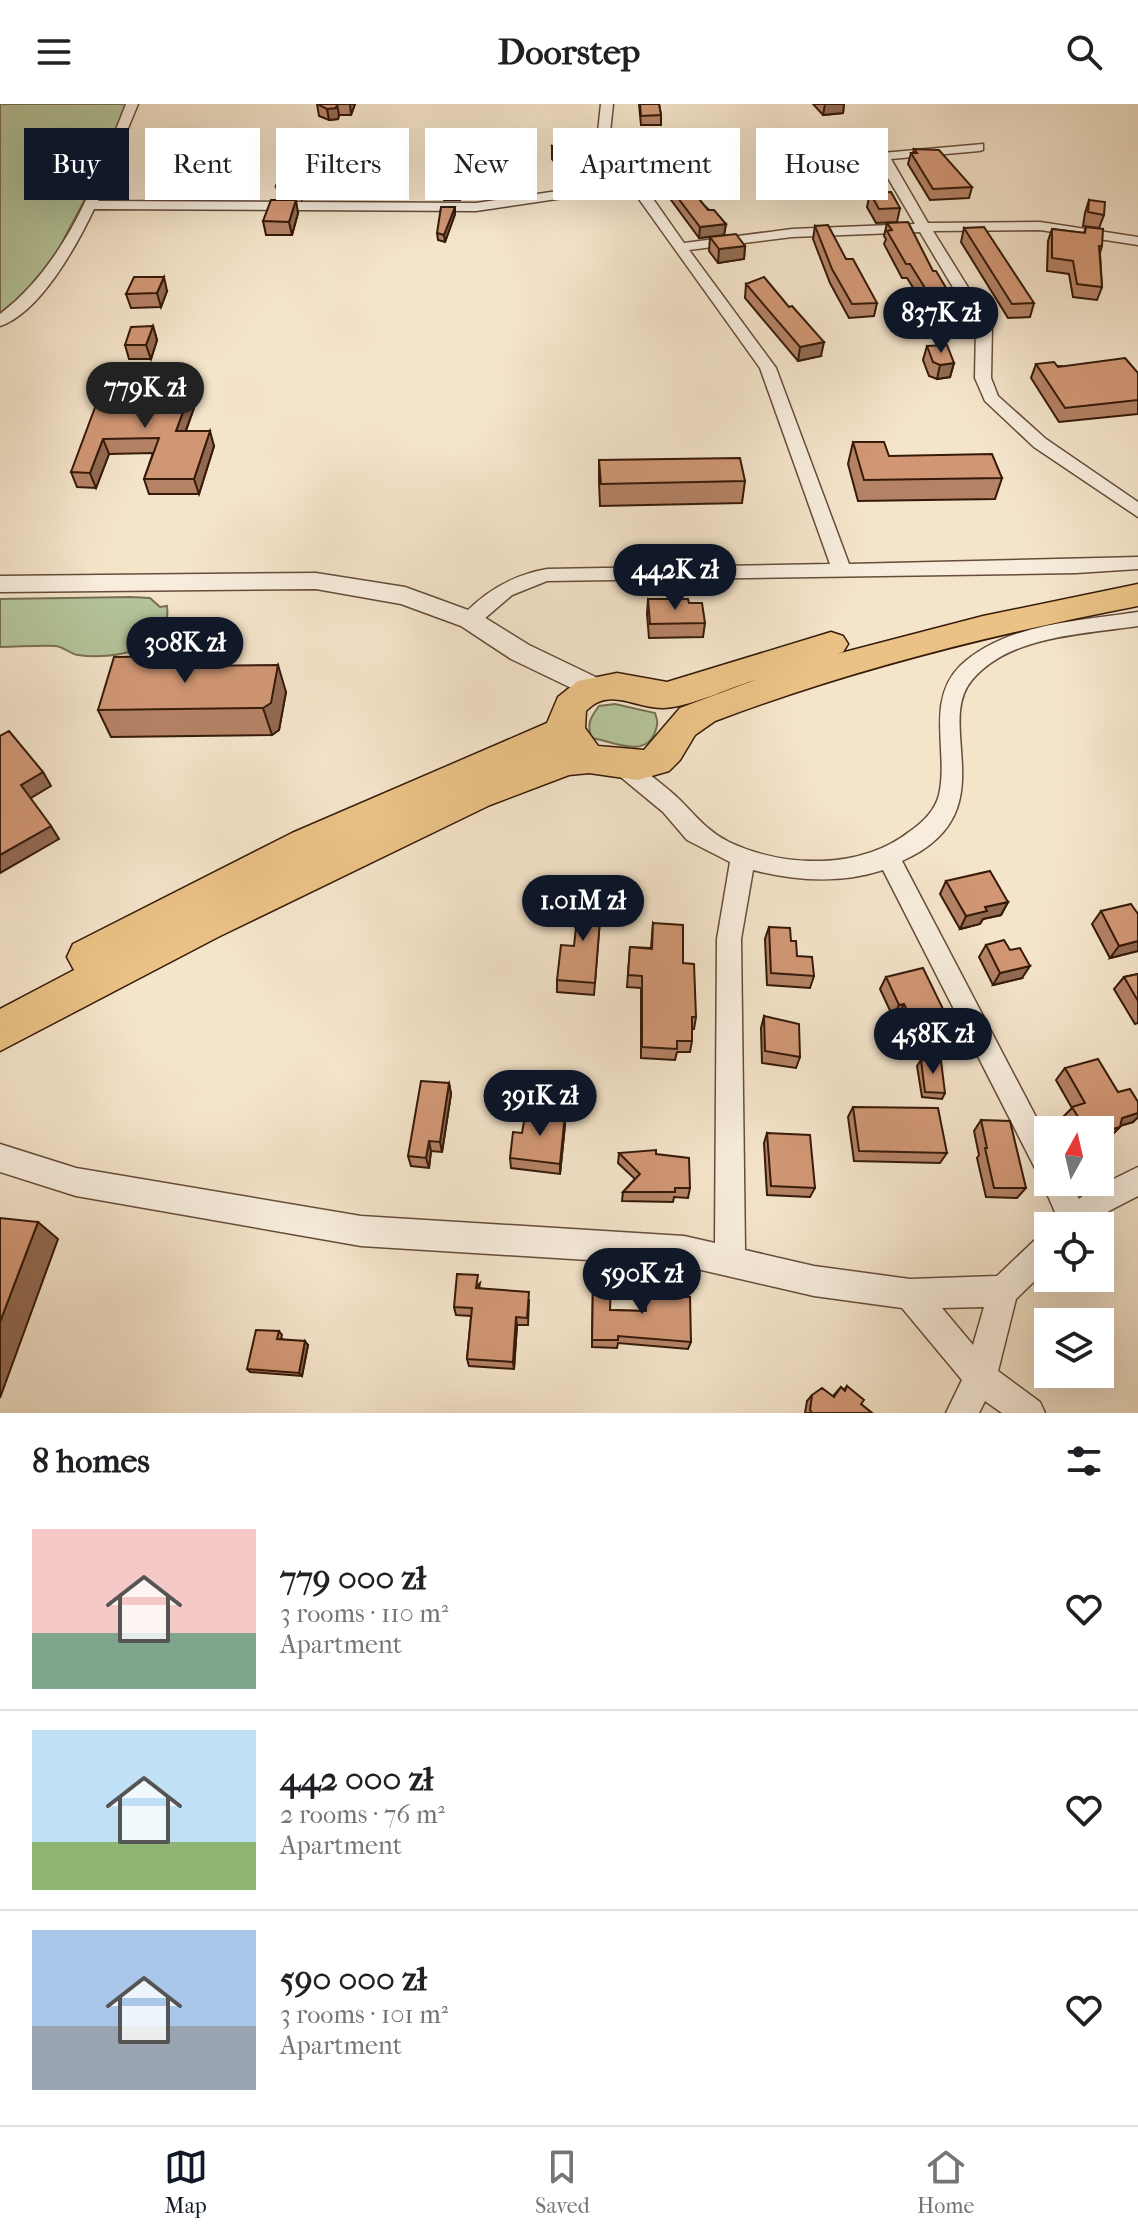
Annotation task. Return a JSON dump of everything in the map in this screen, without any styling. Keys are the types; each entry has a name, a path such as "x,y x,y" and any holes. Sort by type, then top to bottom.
{"main road":[{"path":"656,696 904,624 997,604 1138,581"},
{"path":"0,1031 126,963 374,843 523,777 602,760 649,764 669,746 692,717 847,664 1138,595"},
{"path":"0,1007 149,922 240,875 559,733 577,706 620,686 656,696 670,710 669,746"},
{"path":"577,706 574,743 602,760"}],"street":[{"path":"0,321 26,303 48,277 114,157 132,104"},
{"path":"604,128 607,104"},
{"path":"979,147 886,156 884,161 984,326 983,378 991,398 1040,443 1138,511"},
{"path":"89,205 476,207 553,196"},
{"path":"646,200 768,368 842,571"},
{"path":"682,247 792,233 1022,225 1138,241"},
{"path":"470,620 503,591 528,577 1076,567 1138,563"},
{"path":"0,584 316,581 405,596 470,620 520,652 577,706"},
{"path":"602,760 671,807 694,833 743,858 809,871 846,869 889,859 914,845 933,826 950,799 955,755 951,704 964,675 988,655 1018,641 1138,619"},
{"path":"669,746 671,807"},
{"path":"730,1259 729,939 743,858"},
{"path":"889,859 1034,1142"},
{"path":"0,1158 76,1182 361,1231 669,1250 730,1259 814,1281 910,1294 1003,1291"},
{"path":"1086,1212 1099,1201 1138,1181"},
{"path":"962,1413 980,1378 1003,1291 1034,1261"},
{"path":"910,1294 980,1378 1029,1413"}],"green space":[{"path":"0,104 127,104 118,128 24,128 24,200 85,200 56,254 21,301 0,313"},
{"path":"150,598 160,607 167,606 166,621 160,633 150,643 137,649 122,654 92,656 75,654 56,646 0,647 0,599"},
{"path":"615,704 655,713 655,732 644,745 627,746 591,738 591,717 599,706"}],"building":[{"path":"317,104 337,104 336,108 327,109"},
{"path":"640,104 659,104 661,115 641,116"},
{"path":"914,149 939,150 972,187 933,189 911,153 917,153"},
{"path":"888,192 891,192 900,208 879,209 874,200 888,200"},
{"path":"271,200 296,200 289,222 263,221"},
{"path":"679,200 700,200 726,224 700,227"},
{"path":"1089,200 1105,202 1104,215 1088,212"},
{"path":"441,207 455,207 444,235 437,233"},
{"path":"908,222 933,271 936,271 957,306 937,307 910,264 906,264 887,231 892,230 887,223"},
{"path":"828,225 846,259 853,259 877,303 852,304 832,269 815,226"},
{"path":"984,227 1034,303 1012,304 964,228"},
{"path":"1086,227 1103,229 1102,246 1099,246 1102,287 1077,284 1073,261 1052,258 1052,229 1085,233"},
{"path":"736,234 745,246 719,249 710,237"},
{"path":"134,277 164,277 157,293 126,294"},
{"path":"764,277 824,342 800,347 746,284"},
{"path":"153,326 146,345 125,345 131,327"},
{"path":"947,345 954,363 940,365 933,362 927,346"},
{"path":"1125,358 1138,373 1138,400 1065,408 1036,364 1054,362 1058,367"},
{"path":"103,386 136,386 134,390 191,390 176,431 210,431 194,479 144,479 159,438 103,439 90,473 71,472"},
{"path":"853,442 884,442 889,456 992,454 1002,478 864,480"},
{"path":"740,458 745,481 601,484 599,460"},
{"path":"648,599 688,599 689,603 702,603 705,623 650,624"},
{"path":"190,656 188,666 278,665 271,703 263,708 98,710 114,657"},
{"path":"9,731 43,772 21,785 51,826 0,855 0,736"},
{"path":"990,871 1008,902 985,907 987,911 966,916 946,881"},
{"path":"580,892 602,894 595,983 557,980 561,945 574,946"},
{"path":"1131,904 1138,914 1138,941 1119,946 1101,911"},
{"path":"653,923 683,925 683,963 694,964 696,1017 692,1017 692,1041 677,1041 677,1049 642,1047 642,976 628,975 630,947 652,949"},
{"path":"769,927 790,928 791,941 796,941 797,956 812,957 814,976 771,973"},
{"path":"1004,940 1010,950 1020,948 1030,966 1000,973 986,945"},
{"path":"923,968 944,1011 911,1019 904,1004 899,1005 886,977"},
{"path":"1138,974 1138,1001 1124,977"},
{"path":"764,1016 799,1024 800,1057 765,1051"},
{"path":"1098,1059 1118,1092 1130,1089 1138,1102 1138,1113 1122,1118 1120,1127 1114,1129 1114,1116 1077,1116 1072,1107 1085,1103 1065,1068"},
{"path":"921,1060 941,1061 945,1093 925,1092"},
{"path":"421,1081 449,1083 440,1142 429,1141 426,1158 408,1156"},
{"path":"853,1107 938,1108 947,1153 859,1151"},
{"path":"526,1110 565,1114 560,1164 510,1158 513,1132 522,1133"},
{"path":"981,1120 1010,1121 1026,1188 994,1188"},
{"path":"767,1133 810,1135 815,1188 771,1186"},
{"path":"656,1150 656,1154 689,1158 690,1188 675,1188 675,1192 623,1192 640,1174 619,1153"},
{"path":"0,1218 38,1222 0,1322"},
{"path":"457,1274 478,1275 476,1288 529,1292 527,1318 516,1317 513,1362 467,1359 472,1308 454,1307"},
{"path":"593,1281 611,1282 610,1310 646,1311 646,1284 673,1286 673,1296 690,1297 691,1342 618,1336 618,1340 592,1340"},
{"path":"256,1330 279,1331 277,1339 305,1341 299,1373 247,1369"},
{"path":"847,1386 864,1400 861,1404 872,1413 812,1413 812,1395 822,1388 834,1397 841,1387 845,1391"}]}
